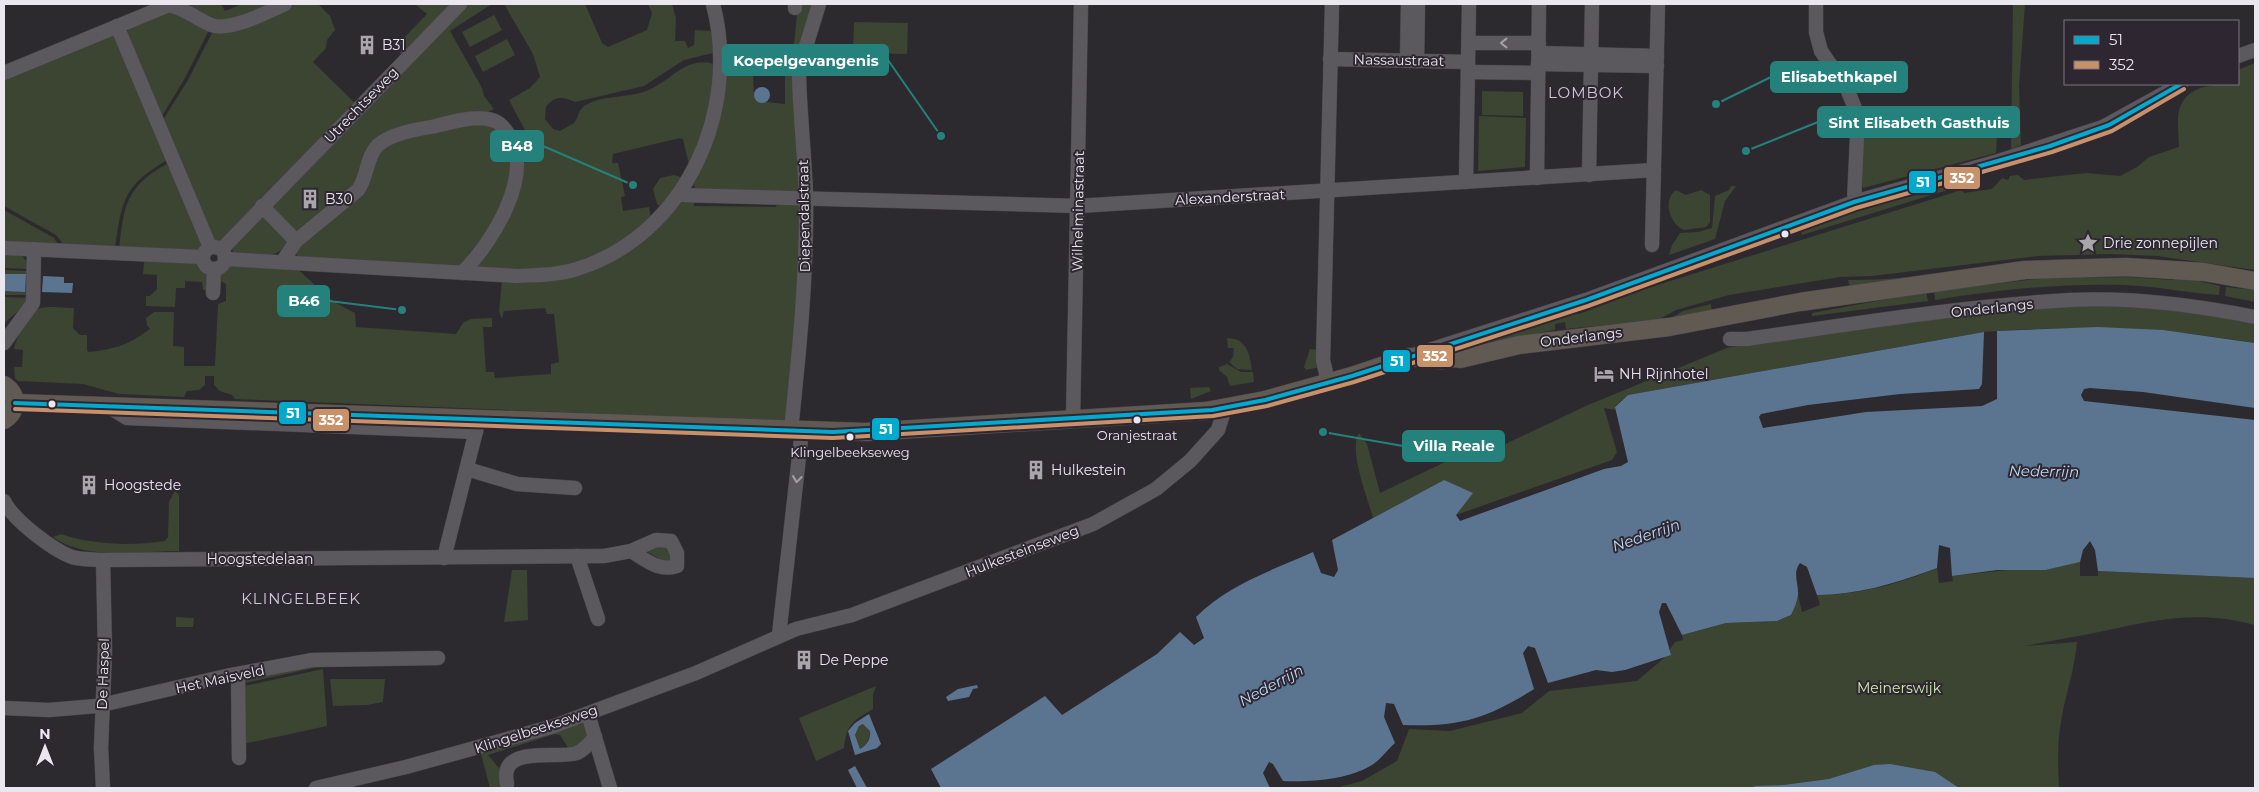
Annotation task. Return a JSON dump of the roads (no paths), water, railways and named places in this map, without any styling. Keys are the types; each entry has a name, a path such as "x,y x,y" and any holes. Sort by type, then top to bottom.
{"main road":[{"name":"Onderlangs","path":"1337,380 1421,368 1519,345 1692,322 1764,318 1825,300 1870,291 2025,270 2126,268 2204,272 2255,281"},
{"name":"Onderlangs","path":"2169,271 2224,284 2255,287"},
{"name":"Onderlangs","path":"1408,357 1441,360 1471,356"},
{"path":"15,402 426,418 477,425 865,432 1224,408 1264,400 1337,380 1408,357"},
{"path":"4,385 12,392 15,402 12,412 4,420"}],"street":[{"path":"4,72 169,5 187,10 203,21 220,26 245,21 286,4"},
{"name":"Utrechtseweg","path":"215,253 460,4"},
{"path":"4,248 215,253 284,261 462,273 543,275 586,266 631,243 648,230 679,195 702,149 718,94 719,44 712,4"},
{"name":"Diependalstraat","path":"796,430 806,198 799,76 800,66 819,4"},
{"name":"Wilhelminastraat","path":"1073,419 1081,4"},
{"path":"1332,4 1323,360 1337,380"},
{"path":"1408,4 1412,56"},
{"path":"1412,56 1418,4"},
{"path":"1469,4 1471,57 1470,182"},
{"path":"1471,57 1479,4"},
{"path":"1531,4 1535,58"},
{"path":"1532,178 1535,58 1539,4"},
{"path":"1592,4 1595,60 1593,175"},
{"path":"1595,60 1601,4"},
{"path":"1652,245 1658,4"},
{"path":"1816,4 1816,32 1821,51 1834,70 1842,76 1858,116 1854,202"},
{"path":"117,26 215,253"},
{"path":"2239,56 2255,50"},
{"name":"Nassaustraat","path":"1330,54 1657,61"},
{"name":"Nassaustraat","path":"1471,57 1535,58"},
{"path":"1408,357 1586,300 1854,202 2016,156 2104,127 2179,85"},
{"path":"284,261 296,241 358,190 364,179 370,158 380,144 424,128 474,120 493,120 503,125 517,152 511,194 500,223 488,243 462,273"},
{"name":"Alexanderstraat","path":"679,195 1078,206 1327,192 1654,170"},
{"path":"262,206 296,241"},
{"path":"4,343 33,303 34,249"},
{"path":"213,294 214,269 206,266 215,253"},
{"name":"Onderlangs","path":"1730,339 1747,339 1988,306 2070,300 2168,304 2255,316"},
{"name":"Hulkesteinseweg","path":"779,635 852,614 1110,516 1156,489 1190,461 1218,430 1224,408"},
{"path":"444,558 477,425"},
{"path":"779,635 796,430"},
{"path":"467,469 517,484 576,488"},
{"name":"Hoogstedelaan","path":"4,501 35,533 62,553 75,558 103,560 538,558 604,556 632,551"},
{"path":"577,556 598,619"},
{"name":"De Haspel","path":"103,560 105,651 102,705 103,788"},
{"name":"Klingelbeekseweg","path":"316,788 436,759 554,726 696,673 779,635"},
{"name":"Het Maisveld","path":"4,708 49,710 102,705 238,674 312,660 438,658"},
{"path":"238,674 239,758"},
{"path":"588,714 610,788"},
{"path":"508,784 506,776 509,767 520,758 538,754 575,754 595,737"}],"water":[{"path":"762,87 768,89 770,95 768,101 762,103 756,101 754,95 756,89"},
{"path":"4,274 26,274 25,292 4,291"},
{"path":"43,276 64,277 64,283 73,283 72,293 42,292"},
{"name":"Nederrijn","path":"2098,327 2163,330 2255,343 2255,408 2143,392 2090,388 2084,389 2081,395 2084,401 2255,420 2255,578 2098,571 2095,550 2090,541 2083,550 2080,562 2045,570 1997,570 1952,576 1950,548 1939,545 1937,568 1874,588 1832,595 1817,595 1807,567 1800,563 1796,571 1798,595 1794,608 1791,615 1777,621 1726,623 1682,635 1666,603 1662,603 1659,612 1671,655 1625,670 1612,672 1596,670 1548,683 1535,648 1528,646 1523,653 1534,689 1501,708 1472,719 1456,722 1403,725 1394,704 1386,703 1384,717 1395,743 1372,765 1340,777 1306,781 1283,781 1273,764 1269,762 1263,773 1270,788 941,788 931,769 1045,696 1062,715 1157,654 1180,632 1194,645 1204,638 1196,617 1222,596 1251,579 1313,552 1321,573 1334,577 1338,570 1332,540 1444,480 1473,493 1456,515 1460,521 1604,469 1621,466 1628,462 1615,407 1628,395 1984,332 1982,384 1979,389 1900,394 1808,405 1761,414 1759,417 1763,428 1866,412 1982,406 1997,399 1997,331"},
{"path":"977,685 978,688 973,689 969,697 948,701 946,697 958,689"},
{"path":"869,714 881,744 877,748 855,755 848,731 855,723","holes":["863,724 870,731 868,741 860,749 855,735 859,726"]},
{"path":"1890,764 1935,772 1959,788 1748,788 1829,779 1874,765"},
{"path":"855,766 867,788 857,788 848,770"}],"place":[{"name":"B31","path":"367,45"},
{"name":"Elisabethkapel","path":"1716,104"},
{"name":"Koepelgevangenis","path":"941,136"},
{"name":"Sint Elisabeth Gasthuis","path":"1746,151"},
{"name":"B48","path":"633,185"},
{"name":"B30","path":"310,199"},
{"name":"Drie zonnepijlen","path":"2088,243"},
{"name":"B46","path":"402,310"},
{"name":"NH Rijnhotel","path":"1604,374"},
{"name":"Oranjestraat","path":"1137,420"},
{"name":"Villa Reale","path":"1323,432"},
{"name":"Klingelbeekseweg","path":"850,437"},
{"name":"Hulkestein","path":"1036,470"},
{"name":"Hoogstede","path":"89,485"},
{"name":"De Peppe","path":"804,660"}],"district":[{"name":"LOMBOK","path":"1586,92"},
{"name":"KLINGELBEEK","path":"301,598"}],"park label":[{"name":"Meinerswijk","path":"1899,688"}]}
